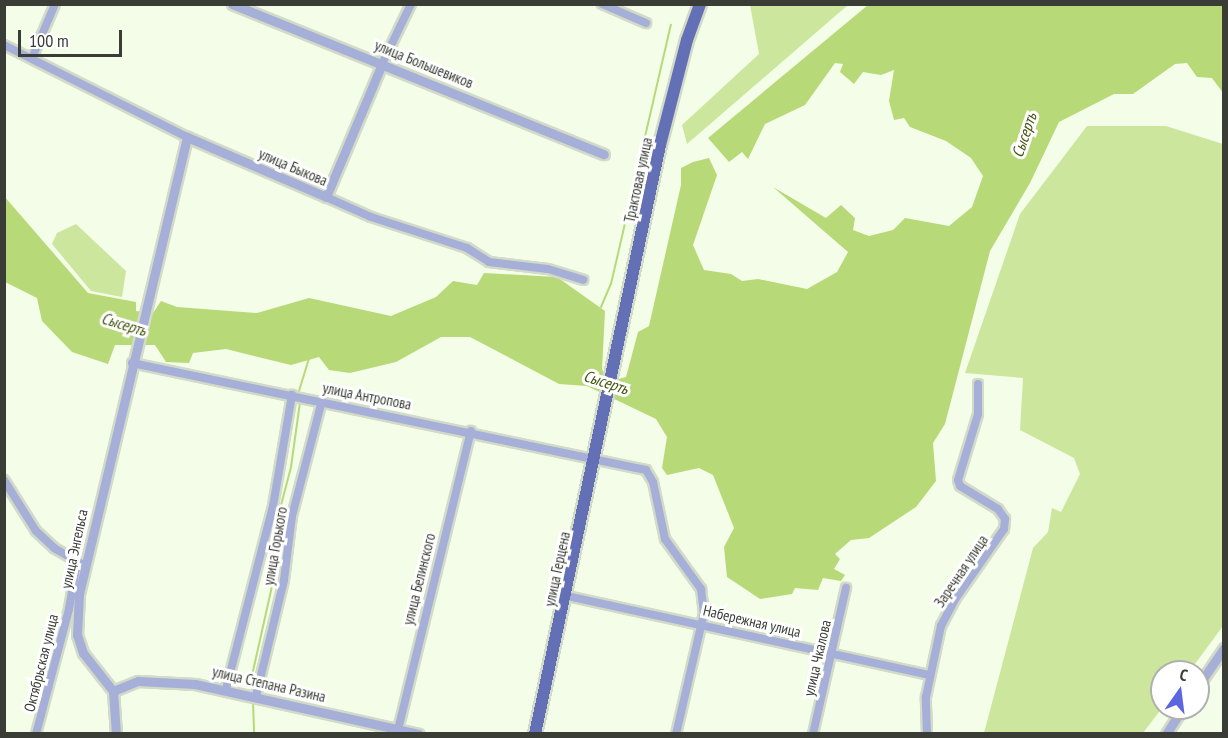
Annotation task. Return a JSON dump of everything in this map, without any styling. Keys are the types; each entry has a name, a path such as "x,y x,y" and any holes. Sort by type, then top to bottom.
{"main road":[{"name":"Трактовая улица","path":"604,411 660,144 700,4"},
{"name":"улица Герцена","path":"535,734 567,596 604,411"}],"street":[{"path":"32,58 55,4"},
{"name":"улица Большевиков","path":"232,4 604,154"},
{"path":"326,197 382,64 411,4"},
{"path":"602,4 646,23"},
{"name":"улица Быкова","path":"4,45 187,137 326,197 415,233 466,248 489,262 548,269 583,280"},
{"name":"улица Энгельса","path":"113,691 83,653 77,635 81,563 187,137"},
{"name":"улица Антропова","path":"132,363 471,431 646,470 653,482 665,538 701,589 701,623"},
{"name":"Заречная улица","path":"927,734 930,675 941,626 951,607 1004,529 1005,519 989,500 960,486 958,480 978,414 978,384"},
{"name":"улица Горького","path":"226,689 275,495 292,395"},
{"name":"улица Горького","path":"256,696 284,580 292,516 322,401"},
{"name":"улица Белинского","path":"397,732 471,431"},
{"path":"4,480 36,531 54,548 81,563"},
{"name":"Октябрьская улица","path":"36,734 81,563"},
{"name":"улица Чкалова","path":"813,734 846,588"},
{"name":"Набережная улица","path":"567,596 701,623 930,675"},
{"path":"676,734 701,623"},
{"path":"1210,668 1224,648"},
{"name":"улица Степана Разина","path":"113,691 127,682 151,681 226,689 397,732 418,734"},
{"path":"113,691 116,734"},
{"path":"1167,734 1176,720"}],"shaded area":[{"path":"750,5 848,5 687,144 682,125 759,54"},
{"path":"1087,126 1166,126 1223,144 1223,626 1198,660 1150,660 1150,720 1153,720 1143,733 984,733 1033,548 1048,532 1052,508 1061,512 1080,474 1074,458 1020,430 1023,378 965,373 1020,214"},
{"path":"76,224 126,271 122,297 91,291 52,244 57,233"}],"water":[{"name":"Сысерть","path":"868,5 1223,5 1223,93 1212,78 1197,77 1187,63 1175,64 1133,94 1114,94 1059,122 1030,183 990,251 945,424 933,443 936,481 916,507 869,538 851,540 835,554 840,559 834,569 845,575 841,581 823,578 818,590 795,588 792,594 760,599 727,577 724,547 734,528 713,475 699,468 667,475 662,468 667,437 656,419 587,386 559,384 470,337 441,337 396,362 350,373 329,370 319,357 291,365 226,349 193,353 189,363 166,362 155,345 115,345 108,364 72,352 42,321 37,298 5,282 4,196 88,293 136,302 136,311 153,313 161,301 177,307 257,313 309,298 391,316 436,297 453,281 477,285 484,273 557,277 605,311 602,370 615,380 626,377 638,332 649,326 681,185 681,168 693,162 709,158 717,175 693,245 704,270 731,274 742,281 758,279 807,289 837,272 848,252 773,187 826,218 841,205 855,218 853,230 869,236 893,230 905,218 949,226 972,207 983,176 971,158 946,141 910,127 904,118 894,120 889,101 894,70 881,75 863,72 854,84 840,72 843,64 835,63 805,105 765,124 748,159 742,152 729,162 708,138"}],"waterway":[{"path":"601,307 611,284 671,25"},
{"path":"299,391 309,359"},
{"path":"253,689 251,680 282,541 280,509 291,467 300,402"},
{"path":"253,701 254,734"}]}
